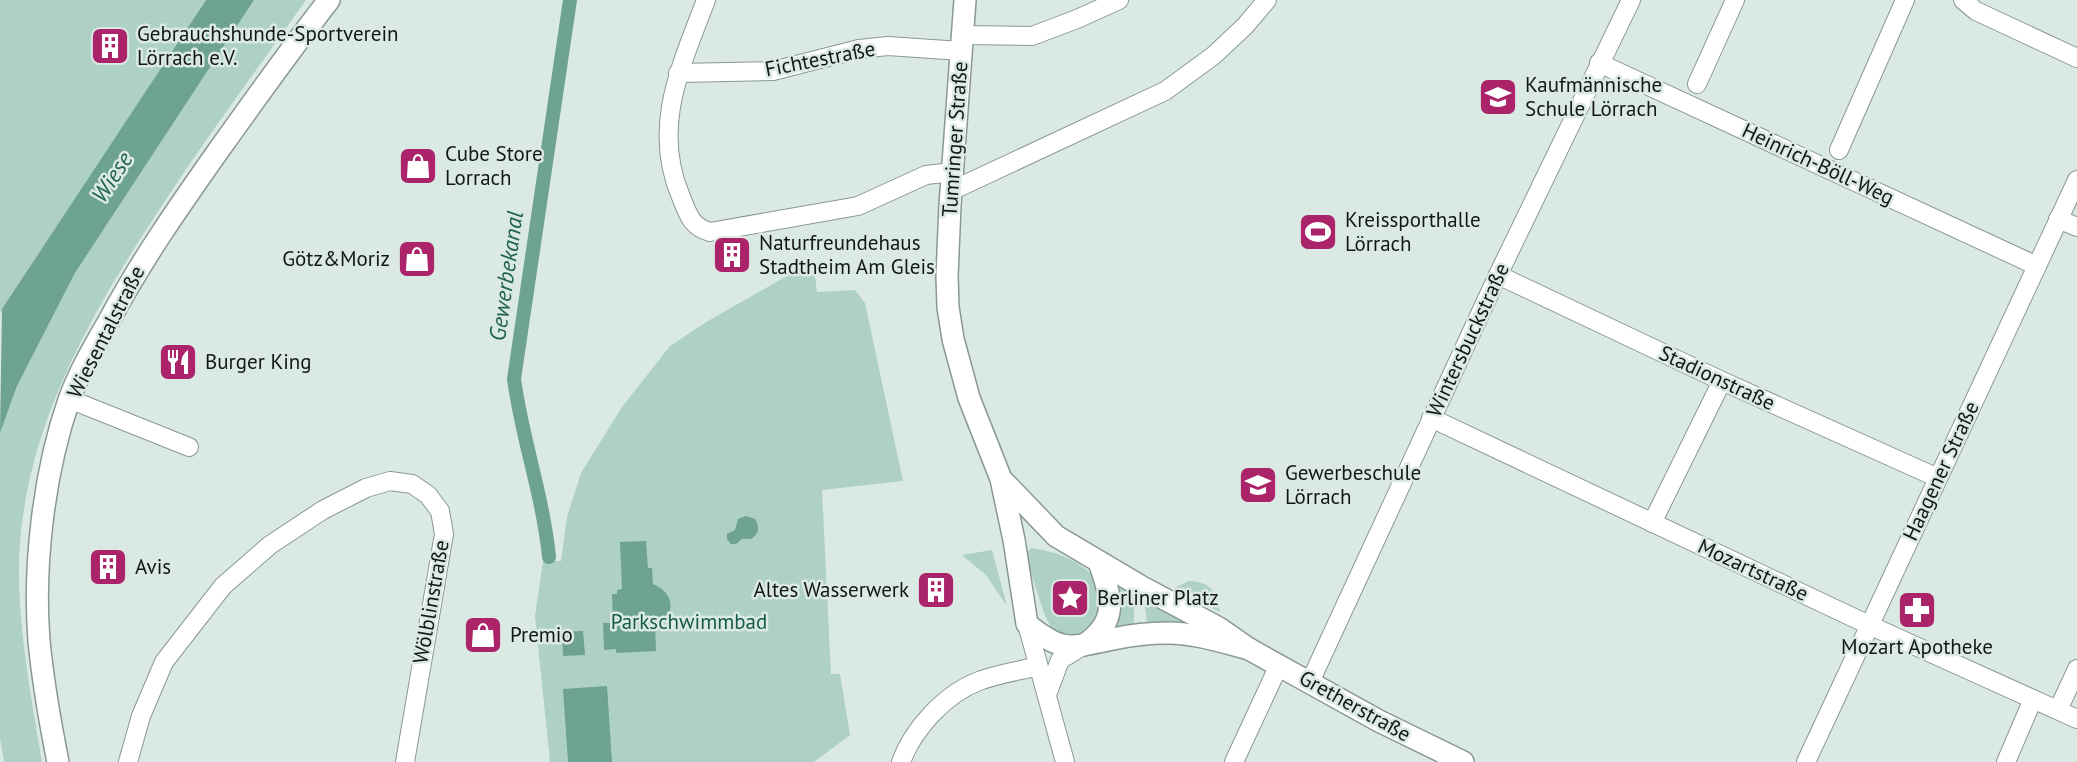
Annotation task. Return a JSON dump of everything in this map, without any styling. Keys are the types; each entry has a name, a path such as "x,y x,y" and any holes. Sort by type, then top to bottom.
{"main road":[{"name":"Wiesentalstraße","path":"58,762 40,653 38,584 45,508 69,400 119,301 153,244 281,61 329,0"},
{"name":"Tumringer Straße","path":"965,0 947,276 953,338 976,420 1001,479 1027,624"},
{"name":"Tumringer Straße","path":"1001,479 1056,536"},
{"name":"Gretherstraße","path":"1056,536 1219,628 1249,649 1379,721 1463,762"},
{"path":"1014,540 1056,536"},
{"path":"1027,624 1055,643 1080,647 1103,629 1108,619 1110,592 1099,562"},
{"name":"Gretherstraße","path":"1080,647 1115,638 1171,633 1249,649"}],"street":[{"path":"706,0 678,73 667,120 671,175 690,219 697,228 710,232 858,206 926,174 952,181 1165,91 1213,56 1267,0"},
{"name":"Fichtestraße","path":"678,73 773,71 859,49 1032,36 1119,0"},
{"name":"Wintersbuckstraße","path":"1310,681 1498,275 1631,0"},
{"path":"1697,84 1735,0"},
{"path":"1839,150 1905,0"},
{"path":"1964,0 1976,12 2077,58"},
{"name":"Heinrich-Böll-Weg","path":"1599,63 2037,266"},
{"name":"Haagener Straße","path":"1806,762 2077,180"},
{"path":"2058,219 2077,227"},
{"name":"Stadionstraße","path":"1498,275 1722,381 1938,478"},
{"path":"1652,523 1722,381"},
{"path":"69,400 189,447"},
{"name":"Mozartstraße","path":"1432,418 1869,625 2077,719"},
{"name":"Wölblinstraße","path":"128,762 141,716 164,662 223,586 270,545 323,510 382,482 398,481 418,486 437,506 444,541 405,762"},
{"name":"Tumringer Straße","path":"1027,624 1048,692 1065,762"},
{"path":"1048,692 1060,660 1080,647"},
{"path":"1234,762 1279,665"},
{"path":"901,762 908,743 941,706 957,694 977,682 1038,666"},
{"path":"2059,710 2077,669"},
{"path":"2006,762 2033,699"}],"green space":[{"path":"0,0 206,0 0,313"},
{"path":"254,0 306,0 198,152 108,291 61,384 43,432 29,481 21,532 19,584 25,651 42,762 4,762 0,739 0,433 17,386 75,273"},
{"name":"Parkschwimmbad","path":"813,261 817,292 855,290 865,303 903,481 822,490 831,674 840,674 850,735 814,762 550,762 535,616 543,561 561,561 567,517 581,473 622,407 670,346"},
{"name":"Berliner Platz","path":"1031,548 1068,558 1085,569 1098,583 1102,610 1080,640 1054,633 1045,616 1025,555"},
{"path":"992,550 1007,606 986,575 962,555"},
{"path":"1189,581 1203,583 1212,589 1220,612 1174,588"},
{"path":"1119,585 1134,593 1134,626 1117,630 1120,606"},
{"path":"1144,599 1214,634 1147,624"}],"water":[{"name":"Wiese","path":"206,0 254,0 75,273 17,386 0,433 2,309"},
{"path":"746,516 755,519 757,533 751,539 742,539 731,544 727,534 735,530 738,519"},
{"path":"646,541 648,568 652,568 653,584 665,593 670,604 667,616 655,625 656,651 616,653 616,649 604,650 603,623 613,623 612,594 617,594 617,590 622,589 620,542"},
{"path":"583,631 585,655 563,656 562,632"},
{"path":"607,686 612,762 568,762 563,689"}],"waterway":[{"name":"Gewerbekanal","path":"549,557 514,379 570,0"}],"place":[{"name":"Gebrauchshunde-Sportverein Lörrach e.V.","path":"110,46"},
{"name":"Kaufmännische Schule Lörrach","path":"1498,97"},
{"name":"Cube Store Lorrach","path":"418,166"},
{"name":"Kreissporthalle Lörrach","path":"1318,232"},
{"name":"Naturfreundehaus Stadtheim Am Gleis","path":"732,255"},
{"name":"Götz&Moriz","path":"417,259"},
{"name":"Burger King","path":"178,362"},
{"name":"Gewerbeschule Lörrach","path":"1258,485"},
{"name":"Avis","path":"108,567"},
{"name":"Altes Wasserwerk","path":"936,590"},
{"name":"Berliner Platz","path":"1070,598"},
{"name":"Mozart Apotheke","path":"1917,610"},
{"name":"Premio","path":"483,635"}]}
